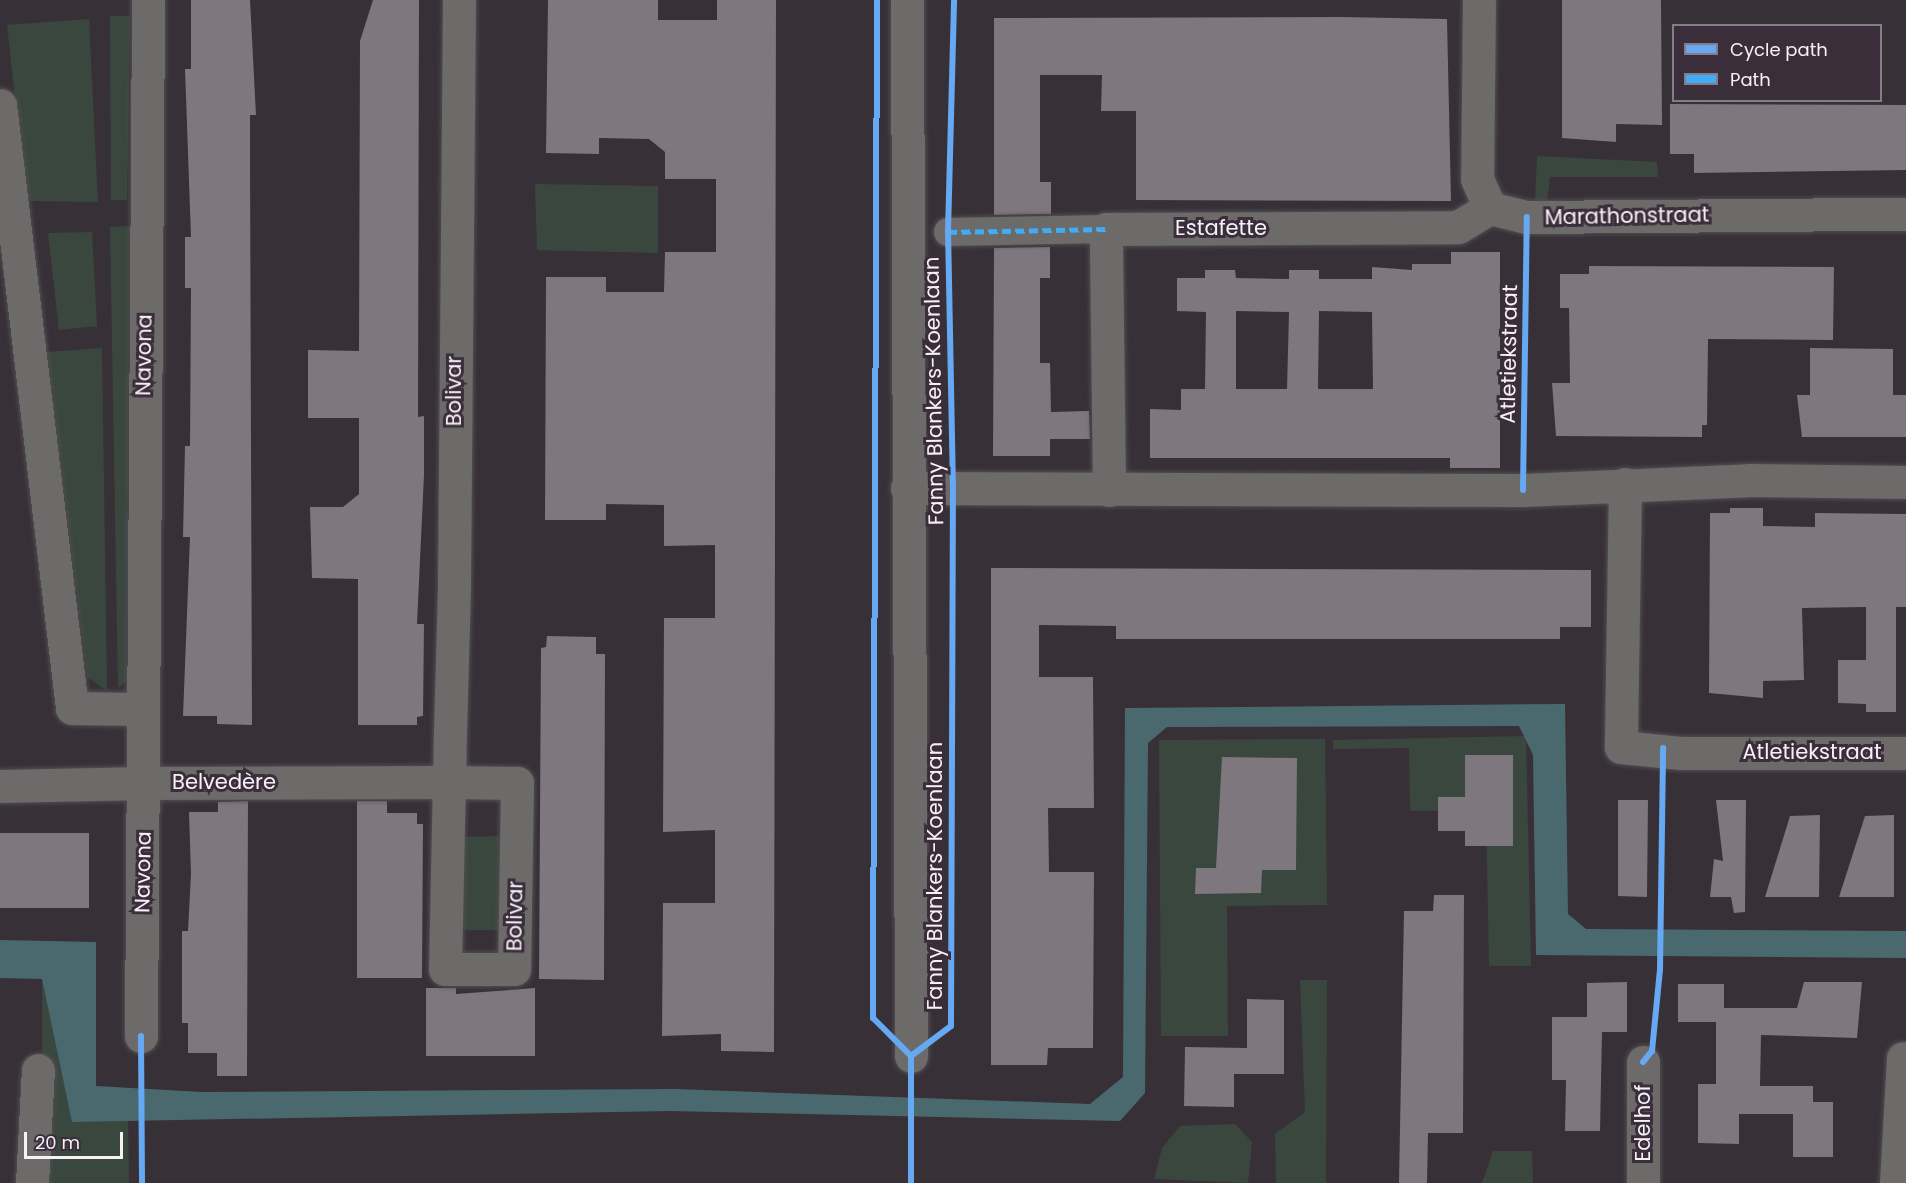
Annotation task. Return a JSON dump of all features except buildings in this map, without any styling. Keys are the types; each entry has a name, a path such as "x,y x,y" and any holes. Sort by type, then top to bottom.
{"street":[{"name":"Navona","path":"141,1036 145,783 141,709 148,0"},
{"name":"Bolivar","path":"449,782 517,783 514,969 445,969 459,0"},
{"name":"Fanny Blankers-Koenlaan","path":"907,0 907,488 911,1056"},
{"path":"1479,0 1477,179 1490,208"},
{"path":"0,105 13,322 72,708 141,709"},
{"name":"Marathonstraat","path":"1490,208 1527,218 1906,214"},
{"name":"Estafette","path":"948,232 1458,227 1490,208"},
{"path":"1106,229 1109,490"},
{"path":"907,488 1524,490 1625,484 1906,482"},
{"name":"Atletiekstraat","path":"1625,484 1621,747 1681,753 1906,753"},
{"name":"Belvedère","path":"0,786 449,782"},
{"path":"1896,1183 1903,1058"},
{"name":"Edelhof","path":"1642,1183 1643,1062"},
{"path":"32,1183 38,1070"}],"shaded area":[{"path":"110,16 130,16 127,200 111,200"},
{"path":"89,19 98,202 26,201 7,25"},
{"path":"1537,156 1657,162 1658,177 1550,177 1547,202 1535,201"},
{"path":"535,184 658,186 658,253 537,250"},
{"path":"129,226 127,681 118,688 110,227"},
{"path":"92,232 97,326 59,330 48,233"},
{"path":"102,348 107,691 87,677 46,352"},
{"path":"1526,736 1531,966 1489,966 1486,810 1410,811 1409,748 1333,749 1333,740"},
{"path":"1325,739 1327,905 1227,906 1228,1036 1161,1036 1159,740"},
{"path":"502,836 499,930 451,930 456,837"},
{"path":"42,978 72,1121 128,1119 129,1183 43,1183"},
{"path":"1300,980 1327,980 1326,1183 1276,1183 1275,1134 1305,1112"},
{"path":"1235,1124 1252,1142 1248,1183 1154,1179 1162,1148 1180,1126"},
{"path":"1493,1151 1532,1151 1533,1183 1482,1183"}],"water":[{"path":"1565,704 1568,914 1586,929 1906,931 1906,958 1536,955 1533,755 1519,726 1167,727 1148,743 1145,1093 1120,1121 669,1111 72,1122 42,979 0,978 0,940 96,942 96,1086 202,1092 675,1089 1090,1104 1123,1077 1125,708"}],"marked path":[{"path":"948,232 1106,229"}],"cycle path":[{"path":"877,0 873,1018 911,1056"},
{"path":"911,1056 951,1026 953,489 948,232 954,0"},
{"path":"1523,490 1527,217"},
{"path":"1643,1062 1652,1051 1660,970 1663,748"},
{"path":"141,1036 142,1183"},
{"path":"911,1056 911,1183"}]}
